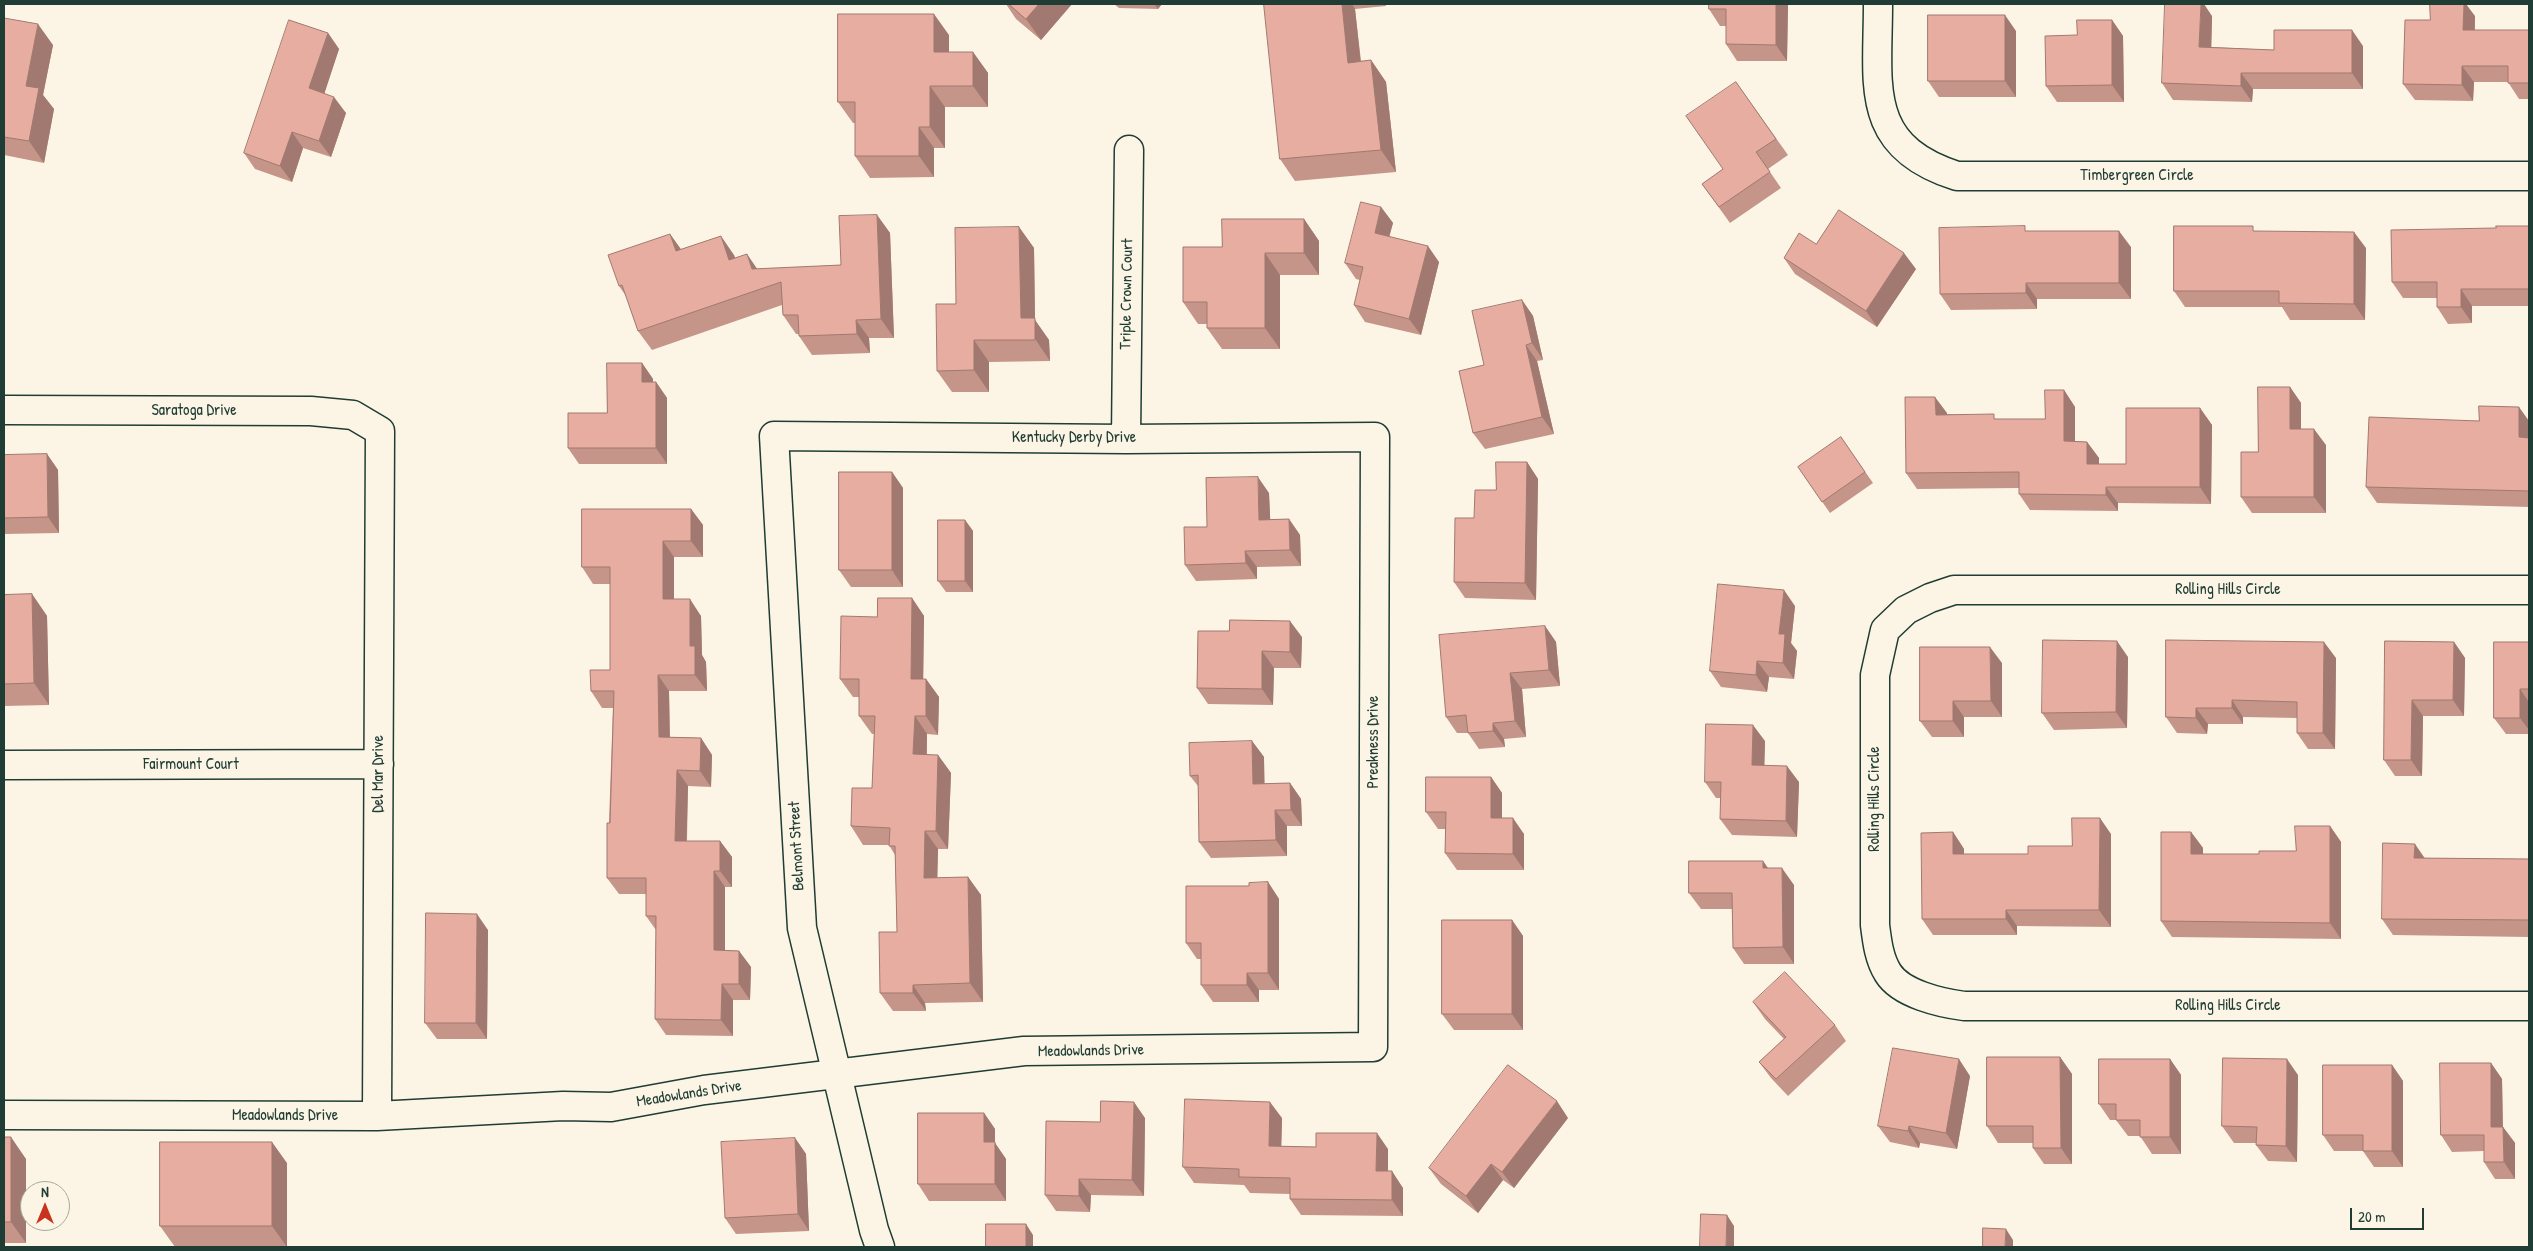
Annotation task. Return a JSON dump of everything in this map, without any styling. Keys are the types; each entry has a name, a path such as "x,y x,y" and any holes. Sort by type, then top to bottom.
{"street":[{"name":"Timbergreen Circle","path":"1878,4 1878,91 1882,111 1892,135 1912,156 1933,169 1957,176 2529,176"},
{"name":"Triple Crown Court","path":"1126,439 1129,150"},
{"name":"Saratoga Drive","path":"4,410 312,411 353,415 380,431"},
{"name":"Del Mar Drive","path":"378,1116 380,431"},
{"name":"Kentucky Derby Drive","path":"774,436 1126,439 1375,437"},
{"name":"Belmont Street","path":"774,436 802,928 874,1230 880,1247"},
{"name":"Preakness Drive","path":"1373,1046 1375,437"},
{"name":"Rolling Hills Circle","path":"2529,590 1954,590 1906,610 1885,630 1875,675 1875,925 1878,949 1888,974 1909,990 1937,1003 1964,1006 2529,1006"},
{"name":"Fairmount Court","path":"4,765 378,764"},
{"name":"Meadowlands Drive","path":"4,1115 378,1116 563,1106 611,1107 704,1090 837,1072 1024,1052 1373,1046"}],"building":[{"path":"1009,4 1039,4 1026,19"},
{"path":"1264,4 1342,4 1348,63 1371,60 1381,150 1280,159"},
{"path":"1709,4 1776,4 1776,45 1726,44 1726,9 1709,9"},
{"path":"2165,4 2201,4 2199,47 2274,50 2274,30 2352,30 2352,73 2241,73 2241,86 2162,83"},
{"path":"2430,4 2464,4 2463,30 2529,30 2529,83 2508,83 2508,66 2462,66 2462,85 2403,84 2405,20 2430,20"},
{"path":"838,14 934,14 934,52 973,52 973,86 930,86 930,127 919,127 919,156 855,156 855,102 838,102"},
{"path":"1928,15 2005,15 2005,81 1928,81"},
{"path":"4,18 38,24 26,86 39,88 29,141 4,137"},
{"path":"289,20 328,33 309,88 334,97 319,141 292,132 280,166 244,153"},
{"path":"2077,20 2112,20 2112,85 2046,86 2045,36 2077,35"},
{"path":"1736,82 1776,139 1756,152 1770,172 1719,207 1702,184 1723,169 1686,116"},
{"path":"1361,202 1381,207 1375,233 1428,246 1409,319 1354,305 1363,267 1345,263"},
{"path":"1839,210 1904,253 1866,311 1784,258 1799,233 1816,244"},
{"path":"877,215 881,319 856,320 857,334 799,336 798,315 783,315 781,282 638,331 622,285 619,286 608,255 670,234 676,251 721,236 729,260 747,254 752,269 841,265 839,216"},
{"path":"1222,219 1304,219 1304,253 1265,253 1265,328 1207,328 1207,302 1183,302 1183,247 1222,247"},
{"path":"2025,226 2025,231 2119,231 2119,283 2026,283 2026,293 1940,294 1939,228"},
{"path":"2174,226 2253,226 2253,231 2354,232 2354,304 2279,303 2279,291 2174,291"},
{"path":"2496,226 2529,226 2529,289 2461,289 2461,307 2437,307 2437,282 2392,282 2391,230 2496,228"},
{"path":"1019,227 1021,318 1035,318 1035,340 974,340 974,370 937,371 936,304 956,304 955,228"},
{"path":"1522,300 1532,343 1526,345 1542,417 1473,433 1459,371 1484,365 1472,311"},
{"path":"607,363 642,363 642,382 656,382 656,448 568,448 568,413 607,413"},
{"path":"2258,387 2290,387 2290,429 2314,429 2314,497 2241,497 2241,452 2258,452"},
{"path":"2045,390 2064,390 2064,441 2087,442 2087,464 2126,464 2126,408 2200,408 2200,487 2106,487 2106,495 2019,494 2019,472 1906,473 1905,397 1935,397 1936,415 1994,414 1994,419 2045,419"},
{"path":"2479,406 2519,407 2519,437 2529,438 2529,491 2366,487 2369,417 2479,421"},
{"path":"1841,437 1865,472 1822,502 1798,467"},
{"path":"47,454 48,517 4,518 4,455"},
{"path":"1496,462 1527,462 1525,583 1454,582 1455,518 1474,518 1475,490 1496,490"},
{"path":"839,472 892,472 892,570 839,570"},
{"path":"1258,477 1259,520 1289,519 1290,550 1245,551 1246,563 1185,565 1184,527 1207,527 1206,478"},
{"path":"582,509 691,509 691,541 663,541 663,599 690,599 690,646 695,646 695,675 658,675 659,737 701,738 700,771 677,770 675,841 720,841 720,871 714,871 714,950 739,951 739,984 722,984 721,1020 655,1019 656,916 646,916 646,878 607,878 607,823 610,823 614,691 591,691 590,670 610,670 610,567 582,567"},
{"path":"938,520 965,520 965,581 938,581"},
{"path":"1718,584 1784,590 1779,634 1785,634 1783,663 1757,661 1756,675 1710,671"},
{"path":"32,594 34,683 4,684 4,595"},
{"path":"878,598 912,598 911,679 926,679 926,716 915,716 913,754 938,755 936,831 925,831 924,878 968,877 970,983 913,985 913,993 880,993 879,932 897,932 895,846 889,846 890,828 851,826 852,788 872,788 875,716 859,716 859,679 840,679 841,616 877,617"},
{"path":"1230,620 1290,621 1290,652 1262,651 1262,689 1197,688 1198,631 1229,631"},
{"path":"1545,626 1549,670 1510,673 1515,721 1493,723 1493,731 1468,733 1466,715 1446,717 1439,635"},
{"path":"2043,640 2117,641 2116,712 2042,713"},
{"path":"2166,640 2324,642 2323,733 2297,733 2297,702 2232,700 2232,708 2196,708 2196,718 2166,717"},
{"path":"2385,641 2454,642 2453,700 2412,700 2411,760 2384,760"},
{"path":"2494,642 2529,642 2529,689 2520,689 2520,718 2494,718"},
{"path":"1920,647 1990,647 1991,701 1953,701 1953,721 1920,721"},
{"path":"1706,724 1753,725 1752,765 1787,766 1786,821 1720,819 1721,782 1705,782"},
{"path":"1252,741 1253,784 1290,783 1291,810 1275,810 1276,840 1199,842 1198,775 1190,776 1189,743"},
{"path":"1426,777 1491,777 1491,818 1513,818 1513,854 1445,853 1446,812 1426,812"},
{"path":"2072,818 2100,818 2099,910 2006,910 2006,919 1922,919 1921,833 1953,832 1953,854 2028,854 2028,846 2072,846"},
{"path":"2295,826 2330,826 2330,923 2161,921 2161,832 2191,832 2191,854 2259,854 2259,851 2296,851"},
{"path":"2383,843 2415,844 2414,858 2529,859 2529,920 2382,919"},
{"path":"1689,861 1763,861 1763,868 1782,868 1783,947 1733,948 1732,893 1689,893"},
{"path":"1268,882 1268,973 1247,973 1247,985 1201,985 1201,943 1186,943 1186,886 1249,886 1249,883"},
{"path":"426,913 477,914 476,1023 425,1023"},
{"path":"1442,920 1512,920 1512,1014 1442,1014"},
{"path":"1785,972 1835,1025 1776,1079 1759,1062 1786,1037 1753,1002"},
{"path":"1893,1048 1959,1059 1946,1133 1909,1126 1908,1131 1878,1126"},
{"path":"1987,1057 2060,1057 2061,1148 2033,1148 2033,1126 1987,1126"},
{"path":"2223,1058 2287,1059 2286,1146 2256,1145 2257,1127 2222,1126"},
{"path":"2099,1059 2170,1059 2170,1137 2140,1137 2140,1120 2116,1120 2116,1104 2099,1104"},
{"path":"2440,1063 2491,1063 2491,1127 2503,1127 2504,1162 2484,1162 2484,1135 2441,1135"},
{"path":"1508,1065 1557,1101 1502,1172 1491,1164 1466,1196 1429,1168"},
{"path":"2323,1065 2392,1065 2392,1151 2363,1151 2363,1135 2323,1135"},
{"path":"1185,1099 1270,1102 1269,1146 1316,1147 1316,1133 1377,1133 1376,1171 1392,1171 1392,1200 1290,1199 1290,1178 1239,1177 1239,1169 1183,1167"},
{"path":"1101,1101 1134,1102 1132,1180 1079,1179 1079,1196 1045,1195 1046,1121 1100,1122"},
{"path":"918,1113 984,1113 984,1142 995,1142 995,1184 918,1184"},
{"path":"4,1137 11,1137 11,1222 4,1222"},
{"path":"795,1138 798,1214 725,1218 721,1142"},
{"path":"160,1142 272,1142 272,1226 160,1226"},
{"path":"1701,1214 1727,1215 1726,1247 1700,1247"},
{"path":"986,1224 1026,1224 1026,1247 986,1247"},
{"path":"1983,1228 2006,1229 2005,1247 1983,1247"}]}
